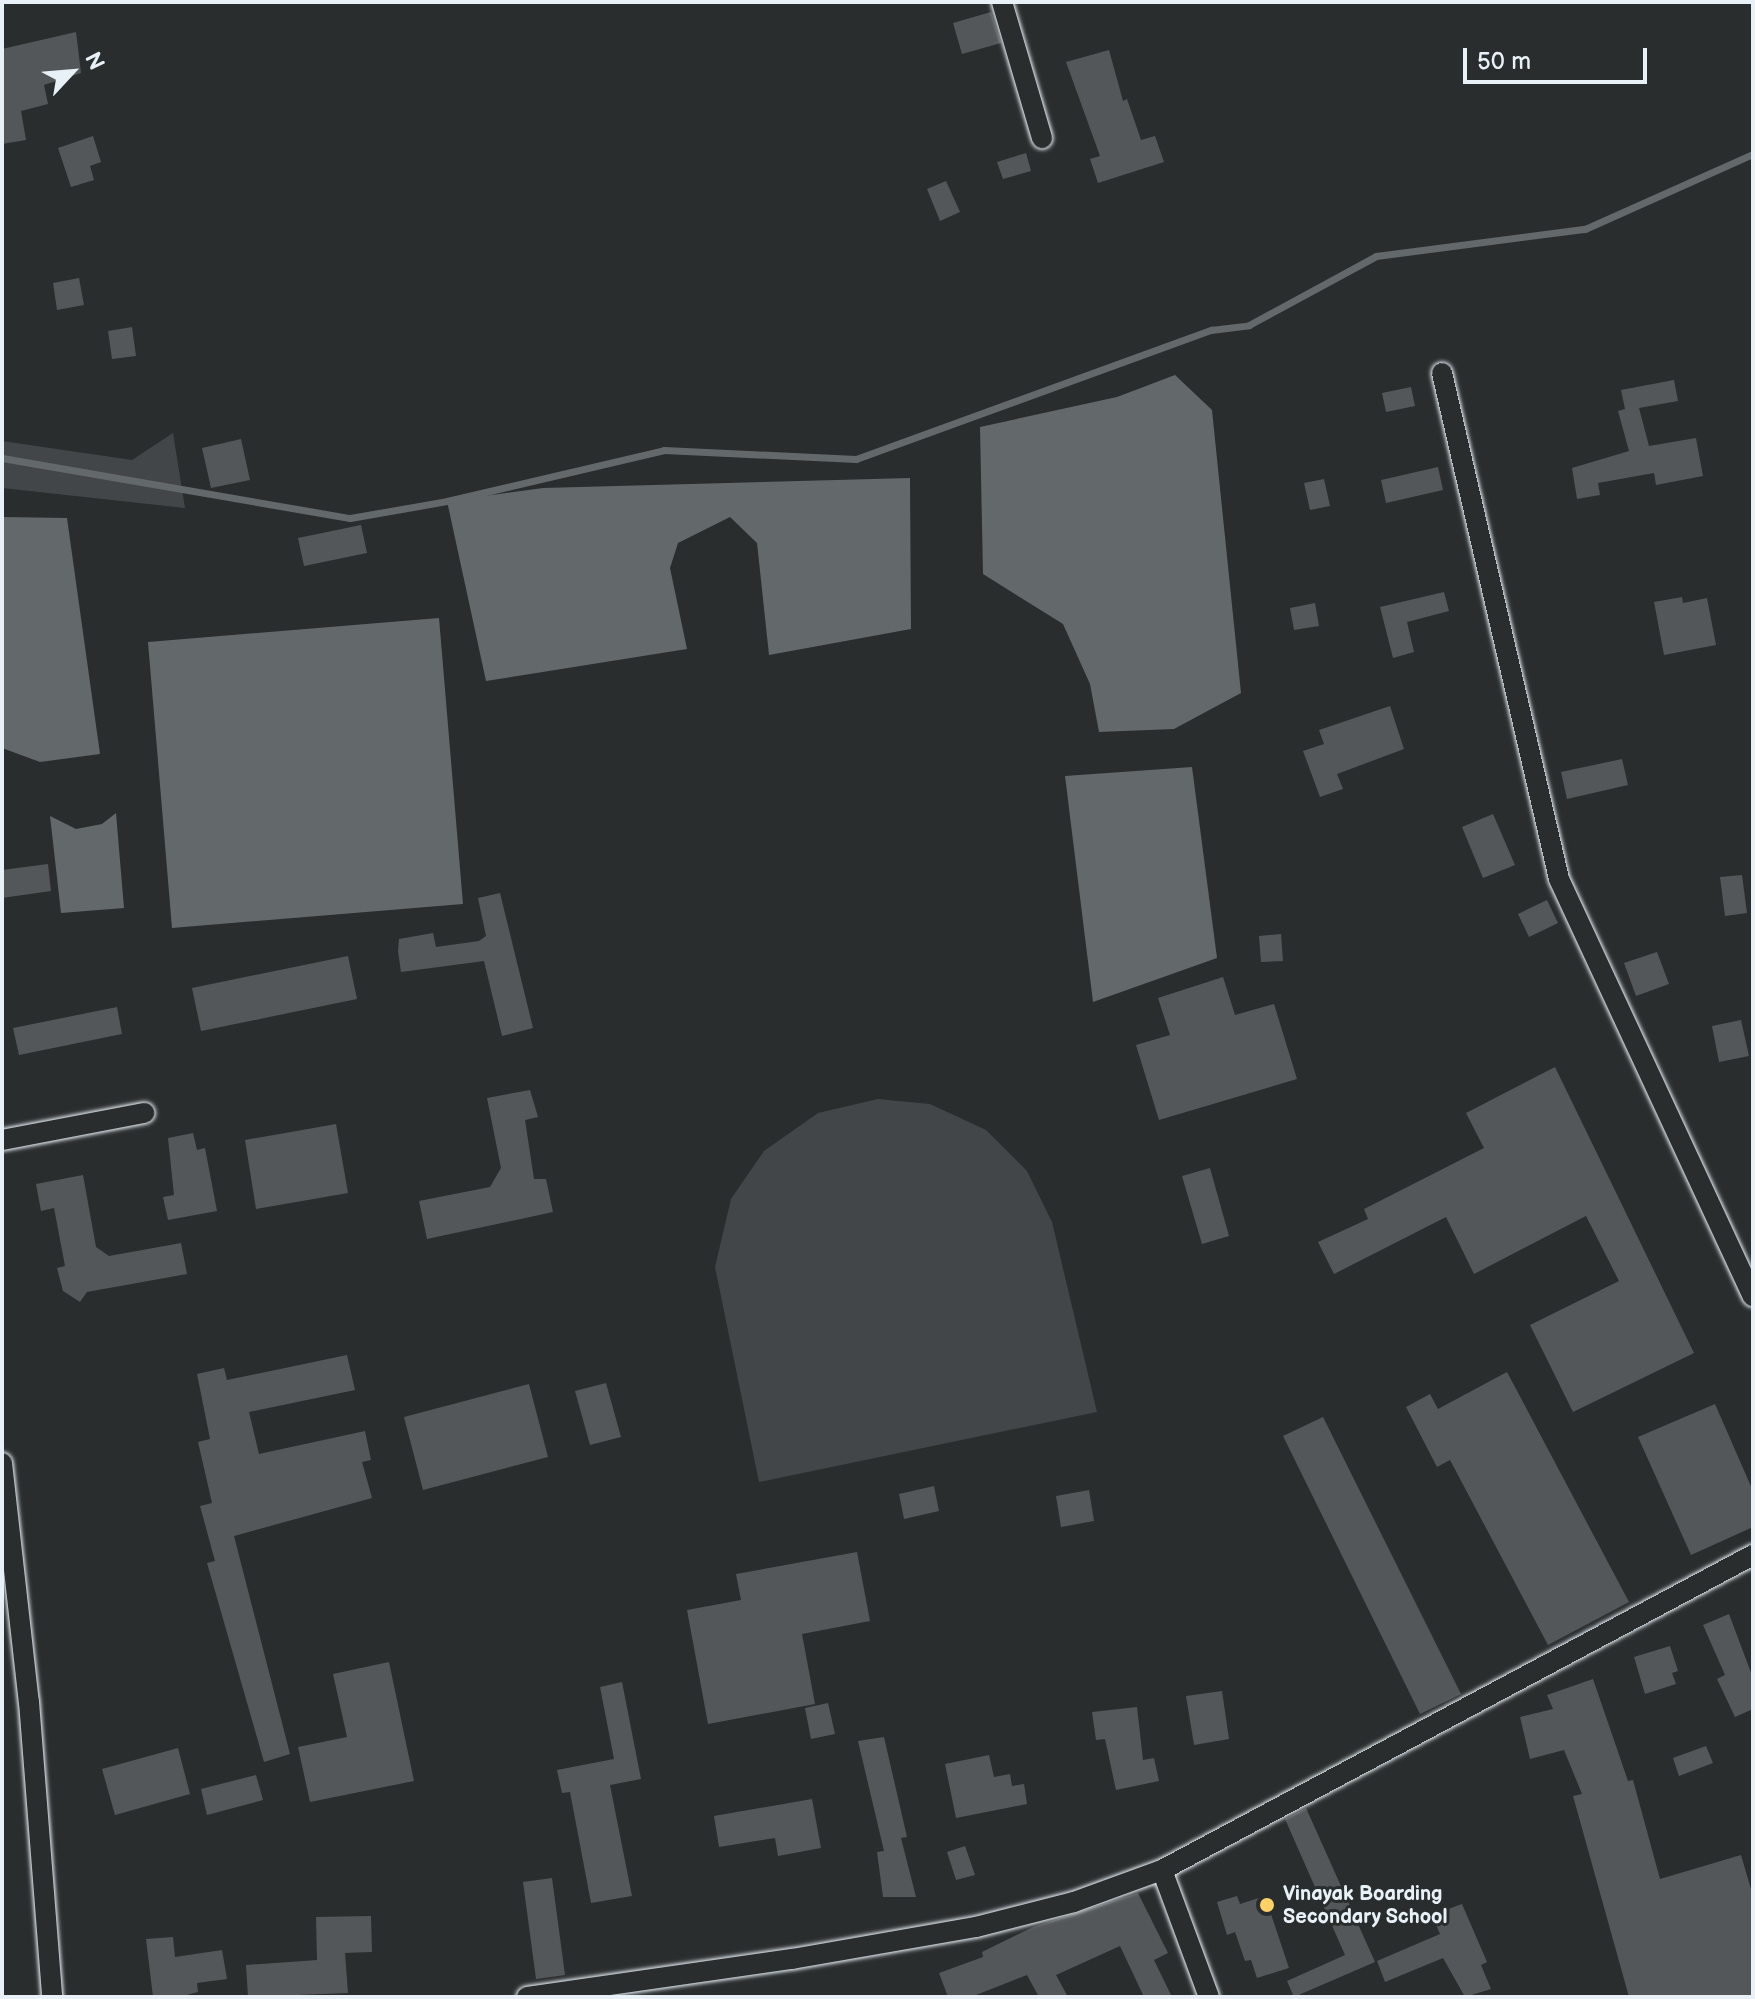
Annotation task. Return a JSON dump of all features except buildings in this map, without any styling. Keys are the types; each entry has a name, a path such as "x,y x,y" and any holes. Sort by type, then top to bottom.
{"street":[{"path":"1002,2 1042,138"},
{"path":"1442,373 1559,879 1753,1296"},
{"path":"2,1140 144,1113"},
{"path":"2,1463 29,1702 52,1997"},
{"path":"527,1997 976,1927 1074,1902 1162,1870 1753,1555"},
{"path":"1162,1870 1209,1997"}],"shaded area":[{"path":"1175,375 1212,410 1241,693 1174,729 1099,732 1090,684 1063,624 983,574 980,427 1117,397"},
{"path":"173,433 185,508 2,488 2,441 132,460"},
{"path":"910,478 911,629 769,655 757,543 730,517 678,543 670,568 687,649 486,681 447,501 543,488"},
{"path":"2,517 67,518 100,754 40,762 2,748"},
{"path":"439,618 463,904 172,928 148,642"},
{"path":"1192,767 1217,958 1093,1002 1065,776"},
{"path":"116,813 124,908 61,913 50,816 76,829 102,824"},
{"path":"878,1099 930,1104 986,1130 1027,1171 1052,1222 1097,1412 759,1482 715,1267 731,1199 764,1151 818,1113"}],"waterway":[{"path":"2,458 350,518 447,501 664,450 856,459 1211,330 1249,325 1376,256 1585,229 1753,154"}],"place":[{"name":"Vinayak Boarding Secondary School","path":"1267,1905"}]}
